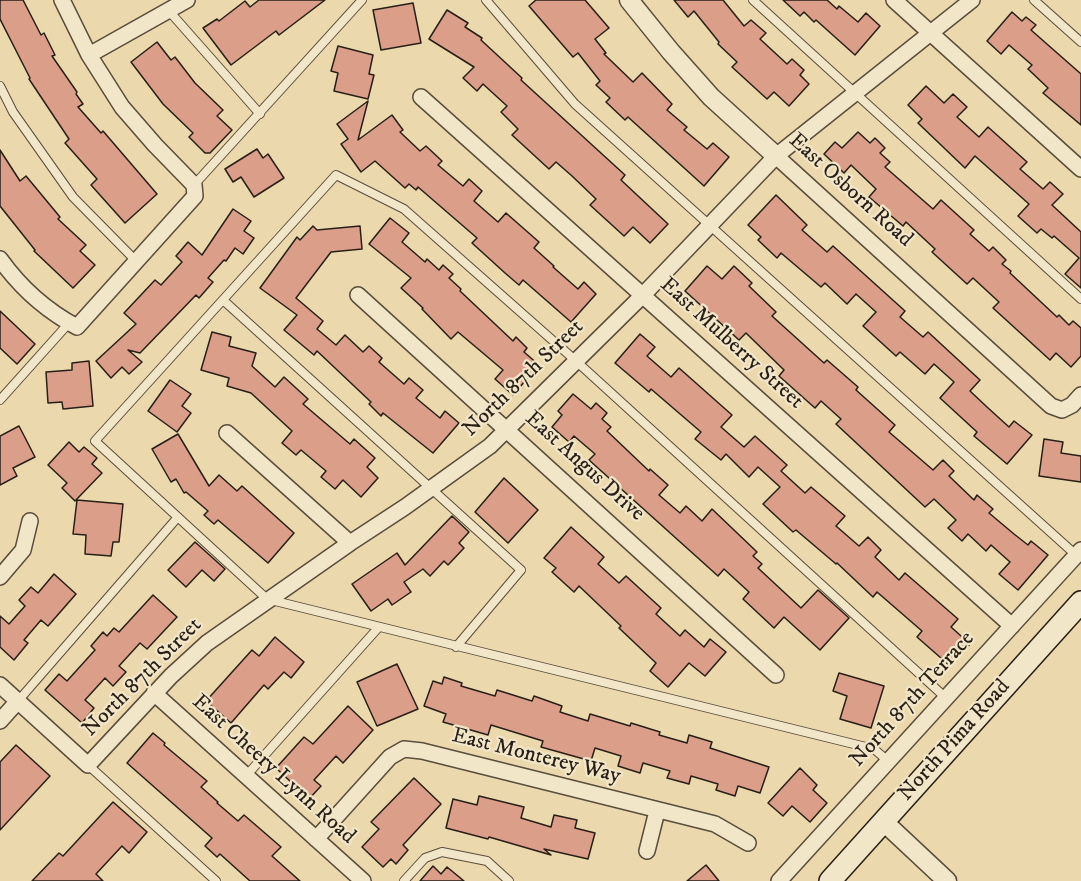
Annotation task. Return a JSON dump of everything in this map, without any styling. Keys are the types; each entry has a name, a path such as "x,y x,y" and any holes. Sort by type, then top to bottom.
{"main road":[{"name":"North Pima Road","path":"830,881 1081,602"}],"street":[{"path":"0,259 47,309 73,325 136,261 195,190 122,107 89,55 62,0"},
{"path":"89,55 187,0"},
{"name":"East Osborn Road","path":"629,0 711,97 1051,406 1062,410 1072,405 1081,395"},
{"path":"894,0 1081,170"},
{"name":"North 87th Street","path":"88,765 154,693 207,642 490,446 643,295 776,156 972,0"},
{"name":"East Mulberry Street","path":"421,97 1012,626"},
{"name":"East Angus Drive","path":"358,295 777,675"},
{"path":"227,434 350,543"},
{"path":"0,577 23,550 30,521"},
{"name":"North 87th Terrace","path":"779,881 1079,553"},
{"path":"0,685 88,765"},
{"name":"East Cheery Lynn Road","path":"154,693 363,881"},
{"path":"0,721 18,701"},
{"name":"East Monterey Way","path":"316,839 390,757 404,749 422,751 715,824 748,843"},
{"path":"647,851 657,811"},
{"path":"884,822 947,881"}],"lane":[{"path":"195,190 362,0"},
{"path":"486,0 575,104 709,226 1079,553"},
{"path":"753,0 1081,299"},
{"path":"1034,0 1081,42"},
{"path":"169,11 260,114"},
{"path":"0,86 13,112 73,197 136,261"},
{"path":"888,761 873,749 267,599 95,441 336,175 404,209 576,361 946,698"},
{"path":"223,300 521,570 456,647"},
{"path":"1,398 73,325"},
{"path":"18,701 178,517"},
{"path":"246,776 378,628"},
{"path":"88,765 216,881"},
{"path":"404,881 425,858 442,852 487,861 509,881"}],"building":[{"path":"0,0 23,0 41,35 44,33 55,55 52,56 77,92 83,104 78,107 101,133 103,131 157,194 125,223 91,185 97,179 65,143 69,139 29,79 0,19"},
{"path":"259,0 325,0 279,35 276,31 231,65 203,28 217,19 219,21 245,1 250,7"},
{"path":"536,0 585,0 609,28 595,39 606,53 604,54 633,82 642,73 672,104 667,110 687,127 684,130 707,149 713,143 729,157 704,186 628,117 625,120 606,102 610,98 596,85 600,81 578,53 573,57 529,6"},
{"path":"674,0 723,0 744,26 751,20 766,33 760,39 787,64 792,59 804,70 800,75 809,84 789,106 774,92 767,99 732,67 737,62 718,44 719,42 694,11 688,17"},
{"path":"783,0 827,0 837,9 839,6 858,22 866,13 880,26 855,55 816,20 814,22 804,12 800,16"},
{"path":"413,3 421,43 381,50 373,10"},
{"path":"447,10 468,23 465,27 482,38 481,40 522,78 521,80 625,175 621,180 668,224 650,243 633,227 624,236 590,205 596,199 572,176 556,162 549,169 512,135 518,129 501,112 507,106 483,84 477,91 463,78 474,67 429,39"},
{"path":"1012,12 1022,21 1026,17 1036,25 1031,30 1081,74 1081,125 1043,93 1048,88 1028,69 1032,65 1009,45 1001,54 987,41"},
{"path":"157,42 171,60 175,57 195,83 223,110 217,116 232,130 210,153 205,153 189,137 193,133 163,104 131,62"},
{"path":"338,46 373,55 369,74 374,75 368,99 334,91 338,73 331,71"},
{"path":"926,86 944,103 953,94 967,107 957,117 979,137 988,127 1027,162 1020,169 1043,189 1050,182 1063,194 1052,205 1081,232 1081,288 1065,274 1079,258 1054,236 1052,238 1041,229 1037,233 1018,216 1029,204 975,156 965,168 918,123 922,119 908,105"},
{"path":"368,101 358,140 392,115 403,130 400,132 420,151 426,146 442,161 438,165 463,186 469,179 482,191 474,201 498,222 506,213 539,242 534,248 553,267 578,289 584,282 596,294 571,322 523,280 519,285 505,273 472,243 477,238 418,187 416,190 409,184 405,188 375,161 361,172 341,144 348,139 337,124"},
{"path":"858,132 870,143 875,138 885,148 880,153 890,162 885,167 933,209 941,200 974,230 970,234 989,251 993,247 1006,260 1002,264 1011,271 1010,273 1057,317 1059,315 1069,325 1073,321 1081,328 1081,356 1071,367 1056,353 1050,360 993,308 999,302 973,278 967,284 932,252 935,249 906,222 903,226 869,197 876,189 851,165 844,173 824,154 835,142 842,148"},
{"path":"257,149 263,158 268,154 284,178 254,197 241,177 233,182 225,169"},
{"path":"0,150 20,181 26,176 60,217 58,219 86,245 80,251 95,265 73,288 34,251 0,206"},
{"path":"776,195 807,225 802,230 827,252 833,246 905,311 900,317 923,337 928,332 980,380 970,391 987,407 1009,427 1014,421 1032,435 1007,464 974,436 977,432 940,398 954,382 934,364 925,374 900,352 896,356 863,326 876,312 856,294 847,304 825,283 821,287 781,253 777,258 758,240 761,237 748,225"},
{"path":"233,209 251,221 244,231 254,238 243,254 235,248 226,261 224,260 208,278 213,282 199,298 196,295 140,353 128,350 142,362 129,374 122,367 111,378 96,361 136,324 124,313 155,280 161,285 182,262 176,256 188,242 202,255"},
{"path":"390,218 409,233 402,242 425,262 427,259 439,270 443,265 453,274 449,278 461,289 460,291 513,341 516,337 527,348 524,352 539,365 513,395 495,379 503,370 458,332 451,339 401,288 411,278 369,244"},
{"path":"313,226 317,230 360,226 362,249 331,252 296,298 323,321 317,329 336,345 345,335 363,352 369,346 382,358 379,362 404,384 409,378 423,390 416,398 440,418 445,411 459,423 433,453 383,413 381,416 369,404 371,402 317,351 314,355 284,330 297,315 260,288 297,237 300,240"},
{"path":"707,266 722,279 734,266 752,283 749,286 776,312 772,316 824,363 827,360 858,387 856,390 895,425 889,432 933,470 943,460 954,471 949,476 974,500 977,495 993,509 989,513 1028,545 1031,541 1048,555 1018,590 999,574 1010,562 991,545 986,551 968,534 962,541 948,528 956,520 934,499 925,507 836,424 841,419 821,401 815,408 779,376 784,370 746,333 739,340 685,291"},
{"path":"0,311 35,344 17,364 0,348"},
{"path":"212,332 231,337 229,346 256,353 252,366 275,387 284,377 308,399 303,404 350,444 354,439 375,458 367,467 378,478 361,497 343,480 335,489 321,477 326,471 301,450 296,455 282,443 292,431 251,393 227,386 229,378 201,370"},
{"path":"640,334 655,347 647,356 671,377 679,368 732,415 721,427 744,447 755,436 787,465 781,471 805,493 811,487 845,516 836,526 859,546 868,537 881,550 875,557 899,580 905,573 958,619 951,627 970,644 950,666 917,637 922,631 877,592 873,597 837,563 796,530 793,532 763,504 780,487 758,467 749,477 726,454 721,460 695,439 701,432 651,389 649,392 615,363"},
{"path":"89,361 93,406 63,409 62,402 48,403 46,372 72,370 72,363"},
{"path":"170,380 191,394 182,406 191,413 177,432 148,411"},
{"path":"573,394 591,409 596,403 607,413 602,419 611,427 607,431 649,471 650,469 668,485 659,495 680,513 686,506 702,521 712,509 757,552 753,556 762,564 758,568 801,608 818,590 849,618 820,650 784,617 774,628 743,599 749,592 724,569 718,576 589,460 595,454 574,436 569,442 552,427 562,415 558,411"},
{"path":"19,426 35,457 13,468 17,476 0,485 0,436"},
{"path":"178,434 209,486 219,475 237,491 242,486 294,533 268,563 218,520 214,524 204,515 208,511 186,492 184,493 176,479 171,482 152,449"},
{"path":"1044,439 1063,442 1061,453 1081,456 1081,482 1039,476"},
{"path":"69,442 79,452 84,447 97,458 92,464 102,473 75,501 62,488 67,483 48,465"},
{"path":"504,478 538,510 508,543 475,512"},
{"path":"77,500 123,504 119,542 113,542 111,556 85,554 86,535 73,534"},
{"path":"452,516 469,532 459,543 464,548 448,565 444,561 430,576 423,569 404,582 411,592 392,605 388,599 371,611 352,584 397,553 405,565"},
{"path":"571,527 604,557 598,564 619,583 626,576 661,608 656,614 680,636 685,630 704,647 710,639 726,652 705,676 689,663 668,687 650,671 656,663 619,628 621,626 579,586 574,592 552,572 556,568 544,558"},
{"path":"195,542 225,569 214,581 202,570 186,587 168,570"},
{"path":"54,574 76,594 48,626 41,620 24,640 28,643 14,660 0,647 0,616 9,624 25,606 19,600 31,587 38,593"},
{"path":"153,595 177,617 147,649 140,643 119,666 126,672 113,686 105,678 85,700 94,708 82,723 45,690 59,674 67,681 95,650 91,646 103,632 107,636 114,628 119,632"},
{"path":"275,637 304,662 291,678 284,672 268,689 264,685 231,723 206,701 252,650 259,656"},
{"path":"397,664 418,709 377,726 357,682"},
{"path":"839,673 884,686 871,728 840,719 847,696 833,691"},
{"path":"444,677 462,683 461,686 495,696 497,690 532,701 534,696 562,706 560,712 588,721 590,714 630,726 631,723 660,732 659,735 687,743 689,735 712,742 710,748 769,767 760,793 738,786 735,796 716,790 718,784 691,776 689,784 667,778 670,771 643,763 640,773 618,766 621,756 595,748 591,761 541,747 543,741 491,725 488,735 443,722 446,714 424,706 433,681 442,684"},
{"path":"348,706 373,730 343,763 336,756 314,780 321,786 309,799 276,768 304,737 313,744"},
{"path":"153,733 207,781 201,787 217,803 238,821 244,815 281,847 272,856 300,881 250,881 220,854 217,857 205,846 212,838 127,763"},
{"path":"16,745 50,776 0,830 0,762"},
{"path":"800,768 817,785 813,790 827,803 810,822 792,806 783,816 768,803"},
{"path":"414,778 441,804 403,845 408,850 396,864 391,859 383,867 362,847 379,829 371,822"},
{"path":"479,796 524,807 521,818 551,827 554,815 577,820 575,828 595,833 588,859 544,849 551,855 489,837 488,839 446,828 453,799 477,805"},
{"path":"113,802 147,832 129,853 122,846 96,874 103,881 32,881 59,853 63,856"},
{"path":"706,865 719,881 687,881"},
{"path":"433,866 441,874 447,867 464,881 420,881"}]}
